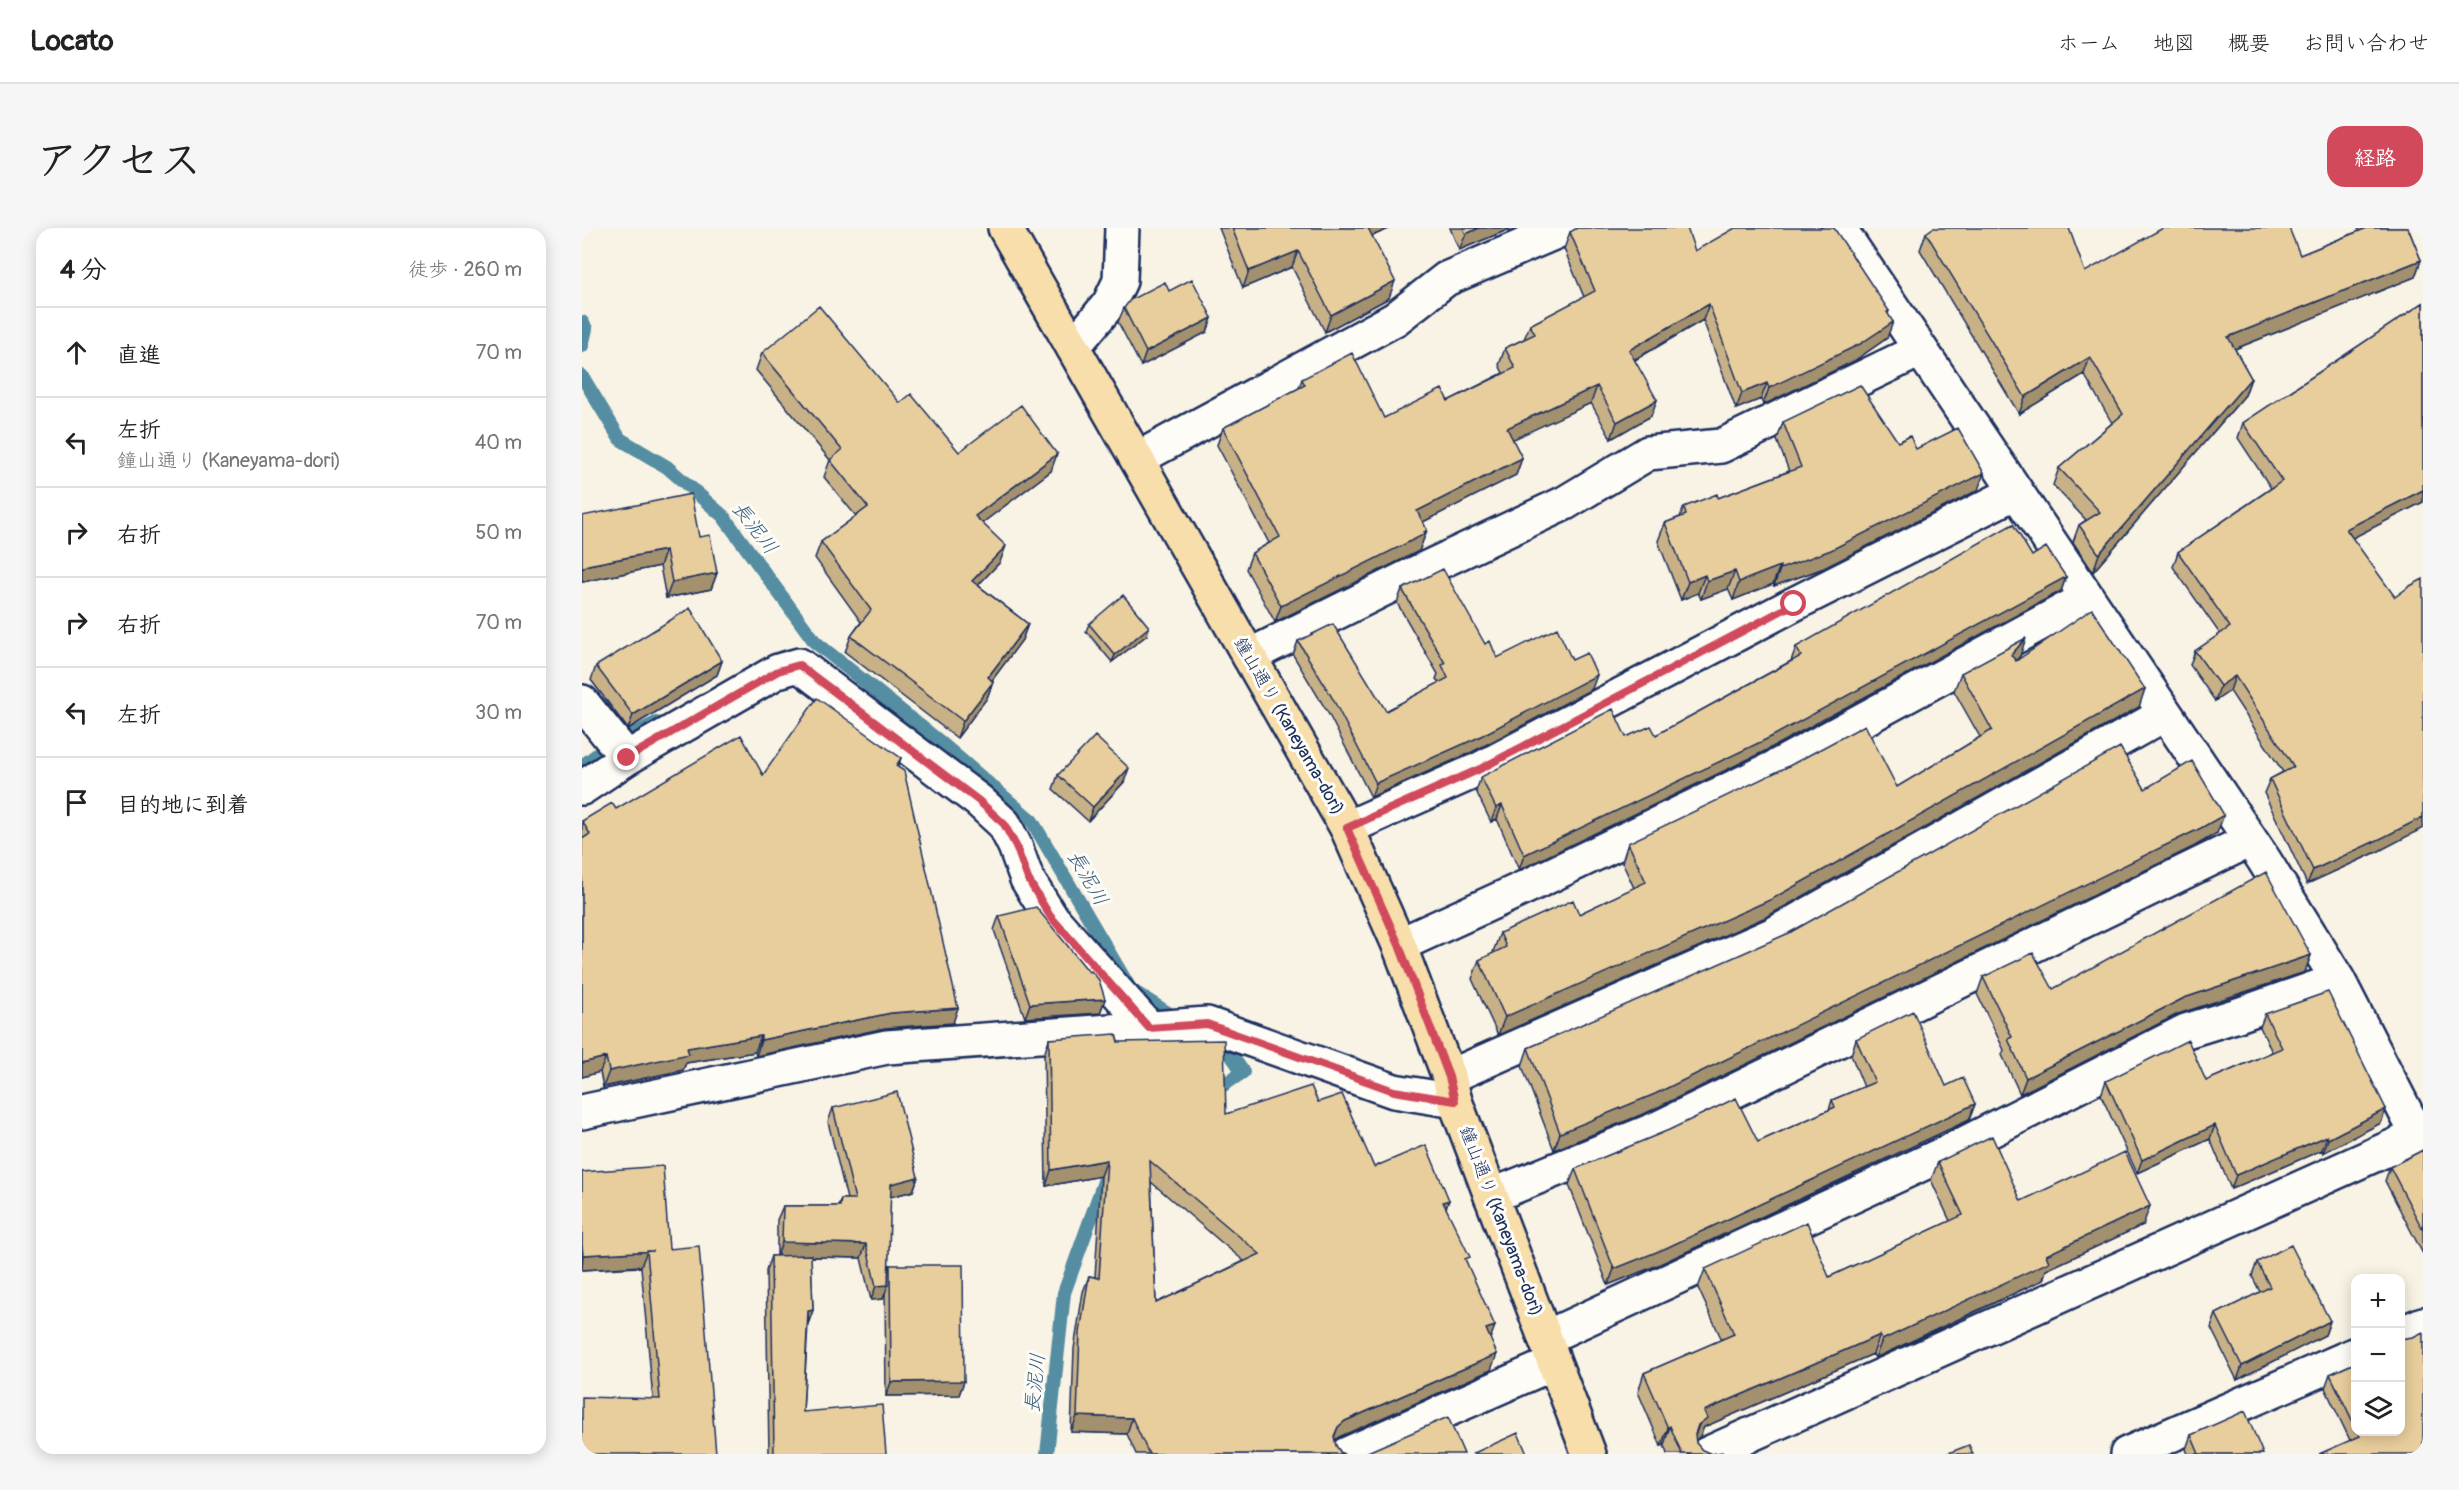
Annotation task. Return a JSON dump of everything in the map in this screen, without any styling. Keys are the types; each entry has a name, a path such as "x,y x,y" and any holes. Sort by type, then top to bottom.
{"main road":[{"name":"鐘山通り (Kaneyama-dori)","path":"1005,228 1347,828 1399,945 1589,1454"}],"street":[{"path":"1073,347 1109,304 1120,281 1122,228"},
{"path":"1137,459 1395,319 1446,279 1564,228"},
{"path":"1707,1454 2421,1138 2338,980 2250,840 1839,228"},
{"path":"1249,656 1414,574 1565,503 1648,453 1721,446 1920,350"},
{"path":"1347,828 1480,769 1794,604 2016,492"},
{"path":"1399,945 1772,769 2087,598"},
{"path":"582,788 627,758 778,671 799,665 979,801 1004,824 1016,846 1028,879 1050,916 1149,1028"},
{"path":"582,702 627,758"},
{"path":"582,1112 887,1047 1207,1024 1394,1091 1452,1089 1774,934 2165,714"},
{"path":"1491,1196 1656,1129 2250,840"},
{"path":"1347,1454 2186,1031 2238,1016 2338,980"},
{"path":"2405,1332 2423,1324"},
{"path":"2127,1454 2351,1356"}],"building":[{"path":"1232,228 1368,228 1395,281 1331,315 1298,251 1249,271"},
{"path":"1463,228 1479,228 1466,234"},
{"path":"1577,228 1687,228 1695,251 1735,228 1834,228 1889,311 1887,312 1893,322 1860,344 1769,388 1767,383 1742,393 1709,304 1629,350 1657,400 1617,422 1597,386 1507,428 1522,458 1417,511 1427,530 1425,534 1281,606 1252,553 1280,537 1223,428 1305,385 1302,379 1352,353 1384,418 1442,389 1448,401 1515,368 1505,348 1535,334 1530,325 1595,291 1570,232"},
{"path":"1933,228 2069,228 2085,272 2163,228 2289,228 2300,255 2367,228 2408,228 2421,260 2228,337 2251,378 2099,554 2079,525 2100,512 2059,468 2123,414 2090,357 2025,397 1926,233"},
{"path":"1192,279 1212,318 1146,352 1124,308 1130,300 1165,282 1169,291"},
{"path":"2423,303 2423,490 2346,529 2395,597 2423,579 2423,817 2313,870 2270,779 2294,767 2235,676 2220,686 2195,651 2230,627 2178,552 2282,481 2243,423"},
{"path":"819,306 900,403 911,394 959,452 1021,405 1057,454 975,516 1006,546 972,581 1028,624 988,677 993,682 963,721 851,636 871,610 821,542 868,507 830,460 842,450 762,353"},
{"path":"1860,385 1898,442 1910,436 1916,449 1958,428 1984,473 1831,550 1780,569 1780,566 1739,582 1735,571 1707,581 1705,575 1688,582 1665,523 1686,515 1684,507 1717,494 1718,498 1801,467 1783,422"},
{"path":"691,494 699,537 710,535 717,573 672,582 666,550 588,565 582,569 582,516"},
{"path":"2013,524 2032,556 2046,547 2066,577 1769,738 1524,855 1502,805 1496,808 1481,777 1613,709 1626,737 1651,726 1656,735 1801,656 1796,647"},
{"path":"1443,569 1485,644 1490,641 1497,658 1557,628 1572,660 1587,653 1597,675 1477,738 1376,783 1333,699 1298,641 1333,624 1386,711 1448,678 1442,665 1445,663 1402,589"},
{"path":"1123,595 1149,627 1115,655 1089,624"},
{"path":"690,608 722,661 633,715 596,666"},
{"path":"2092,609 2145,689 1772,899 1505,1017 1479,960 1506,947 1500,933 1573,900 1579,914 1646,882 1628,843 1787,767 1865,725 1897,787 1992,730 1961,673 2026,638 2011,655 2016,661"},
{"path":"817,698 901,758 896,766 904,771 958,1008 891,1013 761,1040 761,1036 687,1048 689,1054 609,1071 606,1057 582,1063 582,839 590,834 582,821 612,803 616,809 741,735 763,775"},
{"path":"1095,736 1129,768 1093,807 1058,775"},
{"path":"2120,747 2145,789 2192,761 2224,815 1655,1094 1560,1133 1528,1048 1789,933"},
{"path":"2266,872 2311,955 2184,998 2026,1078 2008,1039 2012,1037 1983,977 2033,953 2053,989"},
{"path":"1036,907 1089,972 1091,971 1099,980 1105,999 1030,1004 999,916"},
{"path":"2328,992 2386,1109 2328,1139 2327,1136 2236,1175 2215,1125 2142,1160 2106,1081 2188,1040 2206,1081 2282,1048 2265,1014"},
{"path":"1913,1011 1946,1086 1963,1078 1975,1104 1664,1249 1614,1269 1575,1169 1669,1130 1736,1098 1758,1142 1835,1107 1832,1100 1875,1082 1856,1039"},
{"path":"1116,1034 1118,1042 1224,1040 1226,1114 1311,1086 1318,1102 1342,1094 1374,1167 1426,1145 1449,1200 1443,1202 1470,1257 1465,1259 1495,1326 1486,1329 1497,1354 1345,1421 1338,1427 1334,1436 1336,1446 1344,1454 1149,1454 1132,1418 1077,1416 1080,1333 1089,1276 1099,1278 1107,1160 1051,1170 1049,1039","holes":["1150,1161 1260,1254 1156,1303"]},
{"path":"897,1092 918,1177 891,1184 888,1285 876,1286 866,1244 782,1242 783,1206 840,1206 841,1199 855,1199 833,1108"},
{"path":"1992,1136 2021,1201 2125,1152 2150,1206 2046,1255 2049,1262 1882,1340 1880,1335 1704,1411 1707,1418 1698,1425 1695,1434 1696,1443 1702,1450 1711,1454 1682,1454 1644,1373 1734,1334 1705,1269 1807,1222 1829,1277 1963,1215 1938,1162"},
{"path":"2423,1150 2423,1230 2390,1167"},
{"path":"663,1166 669,1249 699,1246 716,1454 582,1454 582,1397 660,1399 647,1251 583,1255 582,1172"},
{"path":"2291,1245 2330,1321 2242,1366 2216,1314 2270,1287 2257,1262"},
{"path":"811,1255 813,1310 808,1311 803,1412 882,1405 886,1454 774,1454 771,1256"},
{"path":"890,1265 963,1265 964,1381 891,1382"},
{"path":"2423,1332 2423,1454 2319,1454 2360,1436 2405,1436 2405,1338"},
{"path":"2351,1365 2351,1418 2330,1374"},
{"path":"2245,1411 2263,1454 2199,1454 2191,1435"},
{"path":"1448,1417 1464,1454 1363,1454"},
{"path":"1518,1433 1527,1454 1472,1454"},
{"path":"1969,1445 1973,1454 1946,1454"}],"waterway":[{"name":"長泥川","path":"582,322 586,329 582,346"},
{"name":"長泥川","path":"582,376 620,439 667,467 723,516 815,642 940,742 1032,821 1131,990 1179,1020"},
{"path":"582,766 606,748 656,723"},
{"name":"長泥川","path":"1209,1038 1227,1049 1243,1072 1210,1094"},
{"name":"長泥川","path":"1047,1454 1064,1293 1106,1176"}],"route":[{"path":"627,758 778,671 799,665 979,801 1004,824 1016,846 1028,879 1050,916 1149,1028 1207,1024 1394,1091 1455,1101 1449,1077 1399,945 1347,828 1480,769 1794,604"}]}
